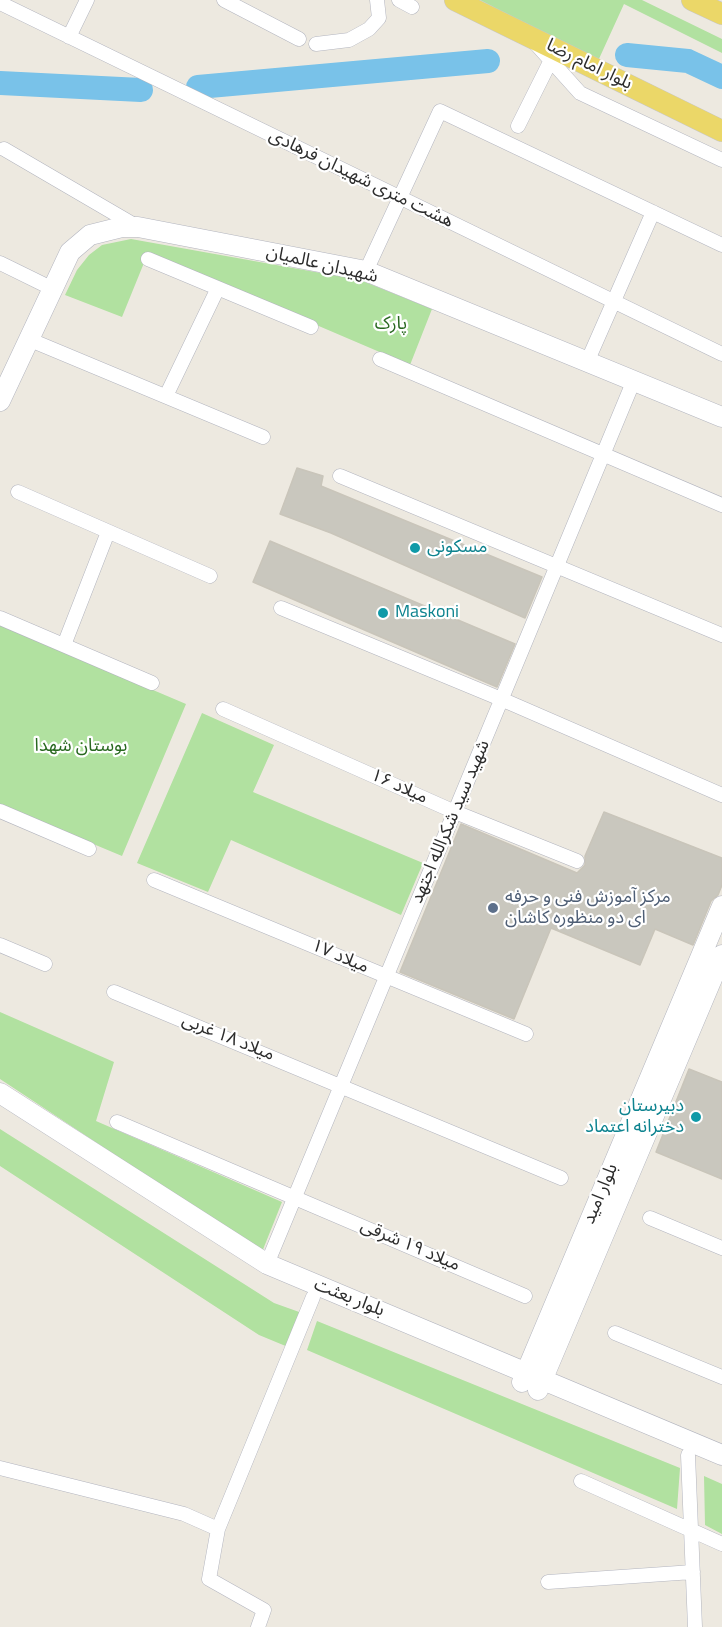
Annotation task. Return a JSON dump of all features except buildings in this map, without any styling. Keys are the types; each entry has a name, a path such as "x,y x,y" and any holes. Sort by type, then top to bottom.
{"main road":[{"name":"بلوار امام رضا","path":"455,0 722,131"},
{"path":"692,0 722,15"},
{"name":"شهیدان عالمیان","path":"0,401 5,375 28,339 70,252 80,242 107,229 138,227 366,271 588,360 722,417"},
{"name":"بلوار امید","path":"532,1381 704,972 722,906"},
{"name":"بلوار امید","path":"704,972 722,955"},
{"name":"بلوار بعثت","path":"0,1093 267,1264 532,1381 722,1469"},
{"name":"بلوار بعثت","path":"0,1108 262,1276 722,1455"}],"street":[{"path":"69,36 87,0"},
{"path":"224,0 299,39"},
{"path":"316,44 348,40 369,29 379,18 377,0"},
{"path":"399,0 412,7"},
{"name":"هشت متری شهیدان فرهادی","path":"0,3 722,354"},
{"path":"529,36 580,93 722,160"},
{"path":"518,126 551,60"},
{"path":"366,271 440,111 722,245"},
{"path":"4,149 138,227"},
{"path":"588,360 652,212"},
{"path":"148,259 216,290 311,327"},
{"path":"0,263 51,288"},
{"path":"166,396 216,290"},
{"path":"28,339 262,437"},
{"path":"380,359 722,505"},
{"name":"شهید سید شکرالله اجتهد","path":"267,1264 634,380"},
{"path":"340,476 722,635"},
{"path":"18,492 210,576"},
{"path":"64,645 108,532"},
{"path":"281,608 501,699 722,795"},
{"path":"0,618 152,683"},
{"name":"میلاد ۱۶","path":"223,708 455,812 577,861"},
{"path":"0,811 89,849"},
{"name":"میلاد ۱۷","path":"154,880 526,1034"},
{"path":"0,945 45,964"},
{"name":"میلاد ۱۸ غربی","path":"114,992 561,1178"},
{"name":"میلاد ۱۹ شرقی","path":"117,1122 525,1296"},
{"path":"650,1218 722,1248"},
{"path":"258,1627 264,1610 210,1579 218,1529 313,1297"},
{"path":"615,1333 722,1377"},
{"path":"688,1455 695,1627"},
{"path":"0,1468 184,1514 218,1529"},
{"path":"581,1481 722,1544"},
{"path":"548,1581 693,1572"}],"green space":[{"path":"480,0 642,0 722,39 722,53 624,4 598,61"},
{"name":"پارک","path":"131,239 360,280 432,309 410,365 148,253 122,317 65,295 77,270 89,255 102,245"},
{"name":"بوستان شهدا","path":"0,625 186,704 122,856 0,805"},
{"path":"202,713 274,745 253,792 423,863 401,915 231,840 208,892 137,863"},
{"path":"0,1012 114,1062 96,1121 282,1202 262,1252 0,1079"},
{"path":"0,1129 274,1303 302,1313 288,1347 259,1335 0,1166"},
{"path":"317,1321 680,1468 677,1509 307,1350"},
{"path":"704,1476 722,1484 722,1534 705,1525"}],"waterway":[{"path":"627,55 688,61 722,77"},
{"path":"198,87 488,61"},
{"path":"0,83 141,90"}],"place":[{"name":"مسکونی","path":"415,548"},
{"name":"Maskoni","path":"383,613"},
{"name":"مرکز آموزش فنی و حرفه ای دو منظوره کاشان","path":"493,908"},
{"name":"دبیرستان دخترانه اعتماد","path":"696,1117"}]}
